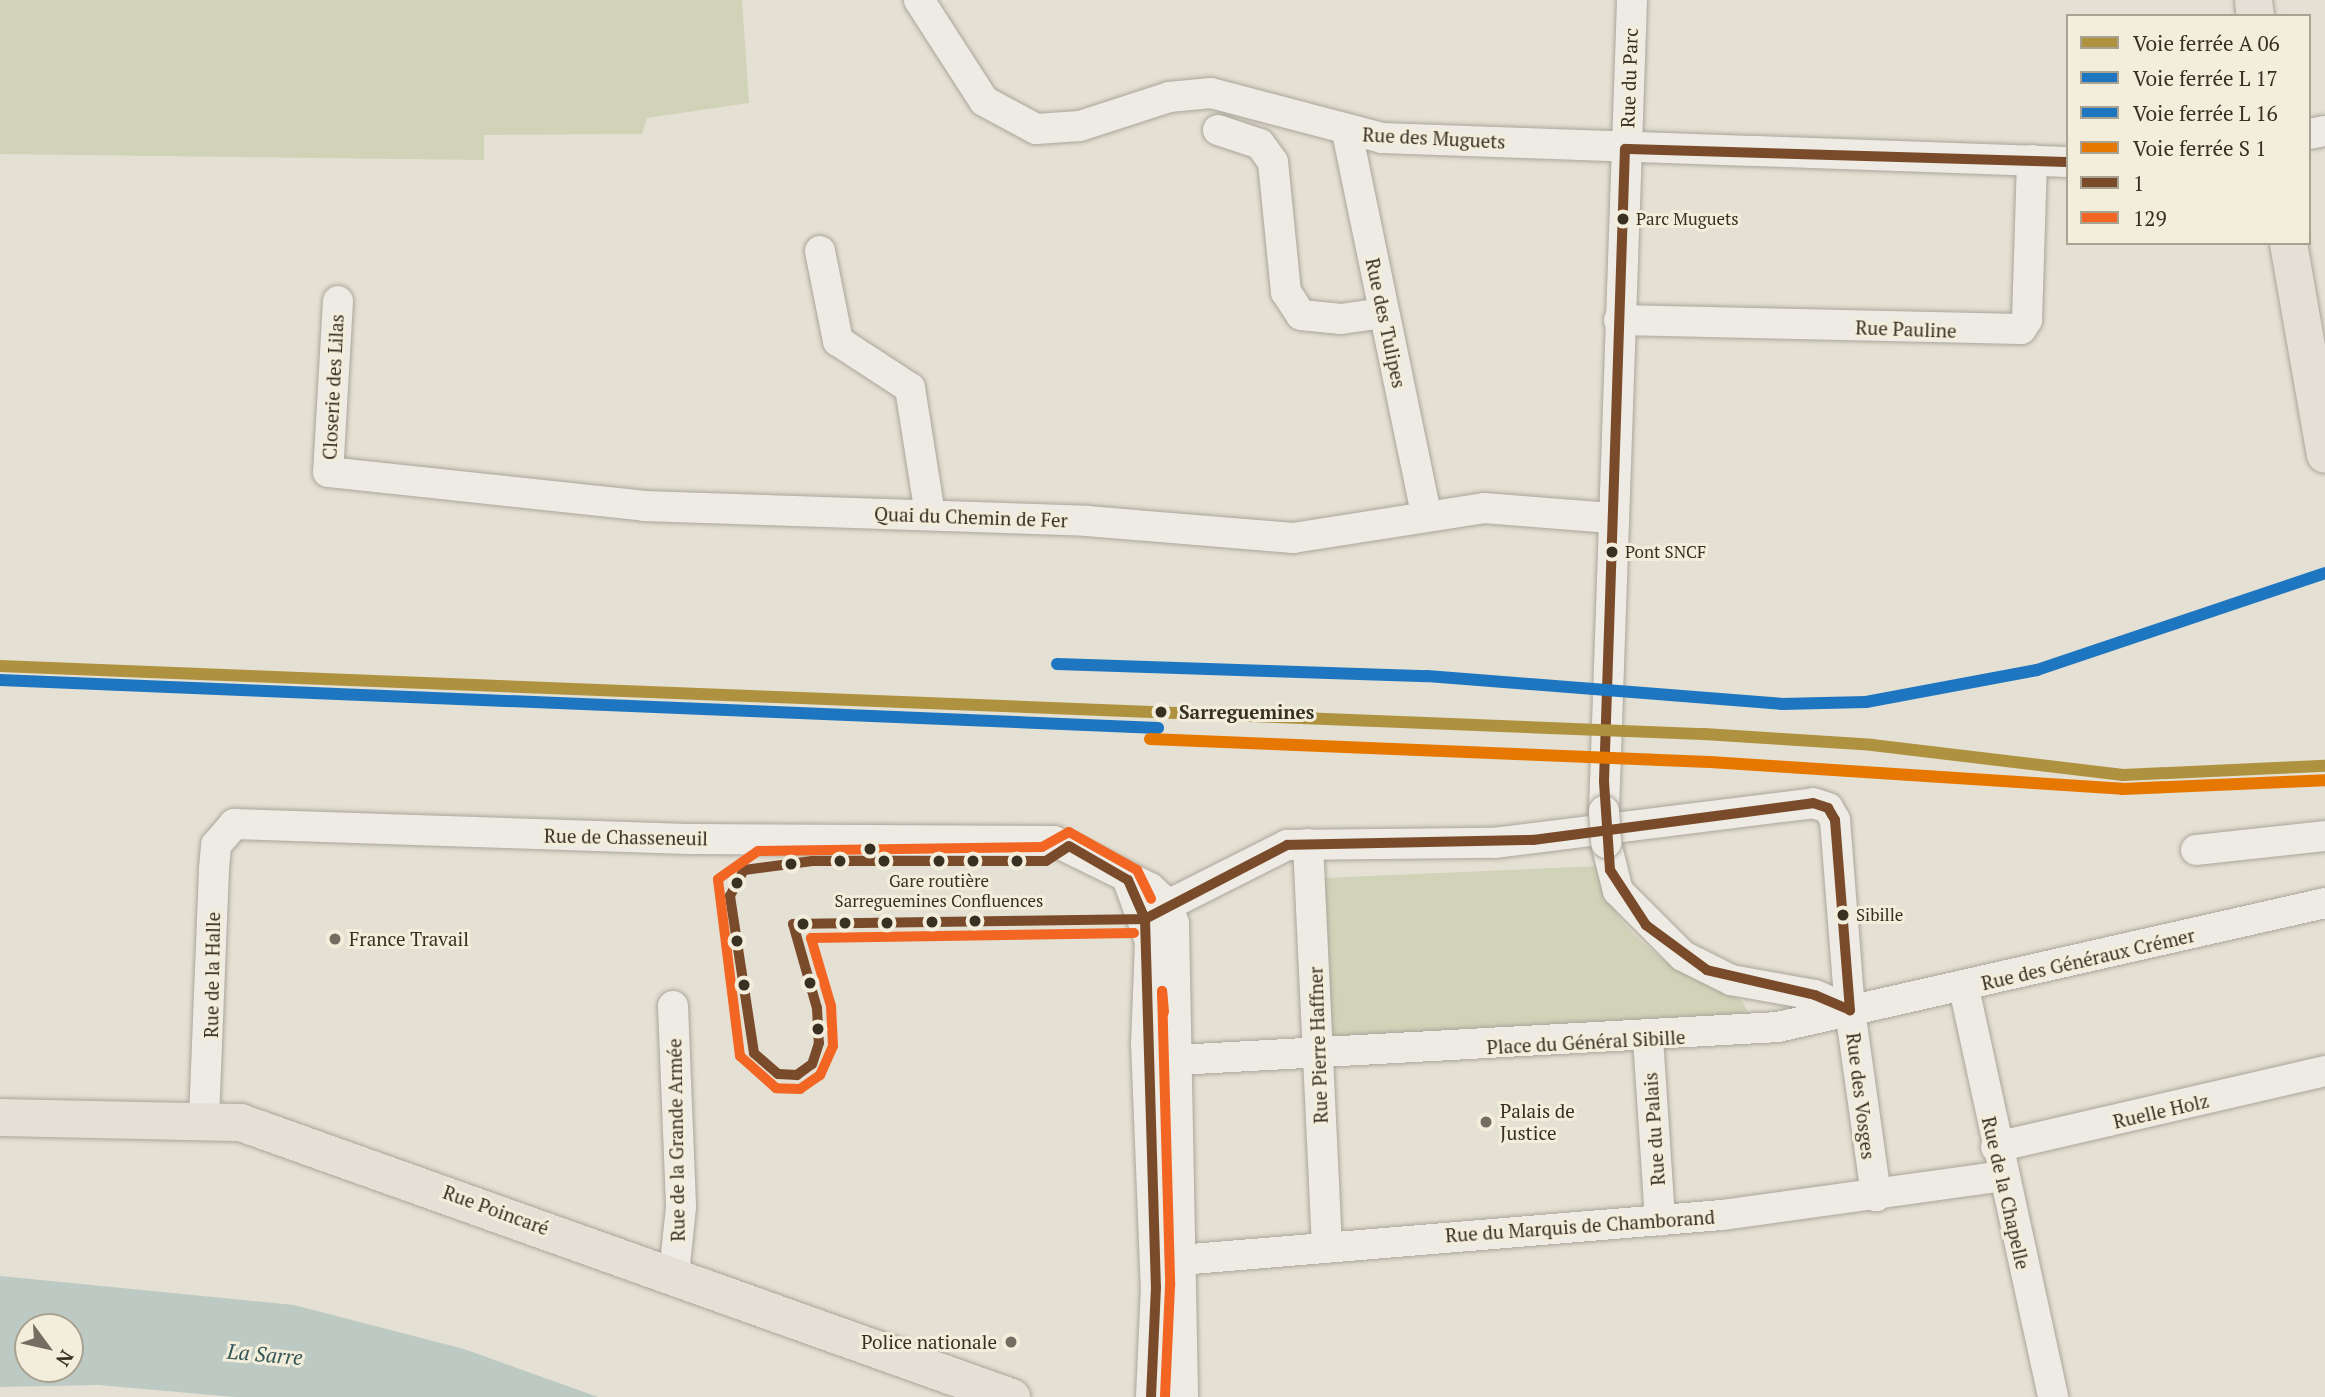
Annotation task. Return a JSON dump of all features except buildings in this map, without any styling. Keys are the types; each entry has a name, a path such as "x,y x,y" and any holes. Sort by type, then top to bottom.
{"main road":[{"path":"2288,245 2325,454"},
{"name":"Rue Poincaré","path":"0,1117 204,1119 303,1140 674,1274 981,1391 1011,1397"}],"street":[{"name":"Rue du Parc","path":"1632,0 1611,519 1612,628 1606,844 1618,891 1683,956 1731,980 1815,995 1850,1010"},
{"name":"Rue des Muguets","path":"924,8 984,101 1036,129 1080,126 1169,97 1211,93 1266,104 1347,132 1625,149 2066,162"},
{"path":"1218,130 1260,144 1273,162 1286,292 1301,316 1383,313"},
{"name":"Rue des Tulipes","path":"1347,132 1426,515"},
{"name":"Rue Pauline","path":"1619,320 2021,329 2027,320 2032,160"},
{"path":"820,250 838,341 910,388 930,514"},
{"name":"Closerie des Lilas","path":"328,472 338,301"},
{"name":"Quai du Chemin de Fer","path":"328,472 644,506 930,514 1293,538 1373,529 1426,515 1484,508 1611,519"},
{"name":"Rue des Vosges","path":"1168,905 1263,853 1308,844 1384,845 1533,840 1821,805 1835,820 1850,1010 1876,1196"},
{"name":"Rue de Chasseneuil","path":"222,832 250,821 695,839 1032,837 1080,851 1128,880 1150,888 1168,905"},
{"name":"Rue de la Halle","path":"204,1119 214,869 222,832"},
{"path":"2196,850 2325,836"},
{"name":"Rue Pierre Haffner","path":"1308,844 1327,1246"},
{"path":"1128,880 1150,940 1151,1088 1183,1397"},
{"name":"Rue des Généraux Crémer","path":"1850,1010 1964,988 2325,903"},
{"path":"1151,1397 1167,1261 1177,1060 1175,942 1168,905"},
{"name":"Rue de la Chapelle","path":"1964,988 2002,1176 2053,1397"},
{"name":"Rue de la Grande Armée","path":"673,1006 681,1207 674,1274"},
{"name":"Place du Général Sibille","path":"1177,1060 1749,1032 1850,1010"},
{"name":"Rue du Palais","path":"1648,1038 1660,1221"},
{"path":"1151,1088 1161,1070 1177,1060"},
{"name":"Ruelle Holz","path":"1996,1147 2325,1070"},
{"name":"Rue du Marquis de Chamborand","path":"1167,1261 1660,1221 1876,1196 2002,1176"}],"green space":[{"path":"0,0 742,0 749,103 647,118 642,134 484,135 484,160 0,154"},
{"path":"1601,866 1618,916 1633,934 1662,959 1741,1000 1752,1018 1321,1042 1324,878"}],"water":[{"name":"La Sarre","path":"0,1276 294,1305 464,1349 598,1397 235,1397 98,1385 0,1387"}],"transit line":[{"name":"1","path":"1850,1010 1815,995 1707,970 1646,925 1610,870 1604,781 1625,149 2066,162"},
{"path":"1057,664 1427,676 1781,704 1866,702 2037,670 2325,573"},
{"path":"0,666 1704,734 1872,745 2123,775 2325,766"},
{"path":"0,680 1158,728"},
{"path":"1150,739 1710,762 2122,789 2325,780"},
{"name":"1","path":"1145,919 1287,845 1533,840 1813,803 1828,808 1835,820 1850,1010"},
{"name":"129","path":"1134,933 811,938 831,1006 833,1046 820,1075 800,1089 776,1088 740,1056 718,879 758,851 1042,847 1069,832 1137,870 1151,899"},
{"name":"1","path":"1069,846 1128,880 1145,919 793,924 817,1008 819,1043 812,1064 797,1075 778,1074 754,1053 730,896 744,870 812,861 1046,861 1069,846"},
{"name":"1","path":"1145,919 1156,1287 1151,1397"},
{"name":"129","path":"1164,1012 1162,991 1170,1286 1165,1397"}],"place":[{"name":"Parc Muguets","path":"1623,219"},
{"name":"Pont SNCF","path":"1612,552"},
{"name":"Sarreguemines","path":"1161,712"},
{"name":"Gare routière Sarreguemines Confluences","path":"939,861"},
{"name":"Sibille","path":"1843,915"},
{"name":"France Travail","path":"335,939"},
{"name":"Palais de Justice","path":"1486,1122"},
{"name":"Police nationale","path":"1011,1342"}]}
